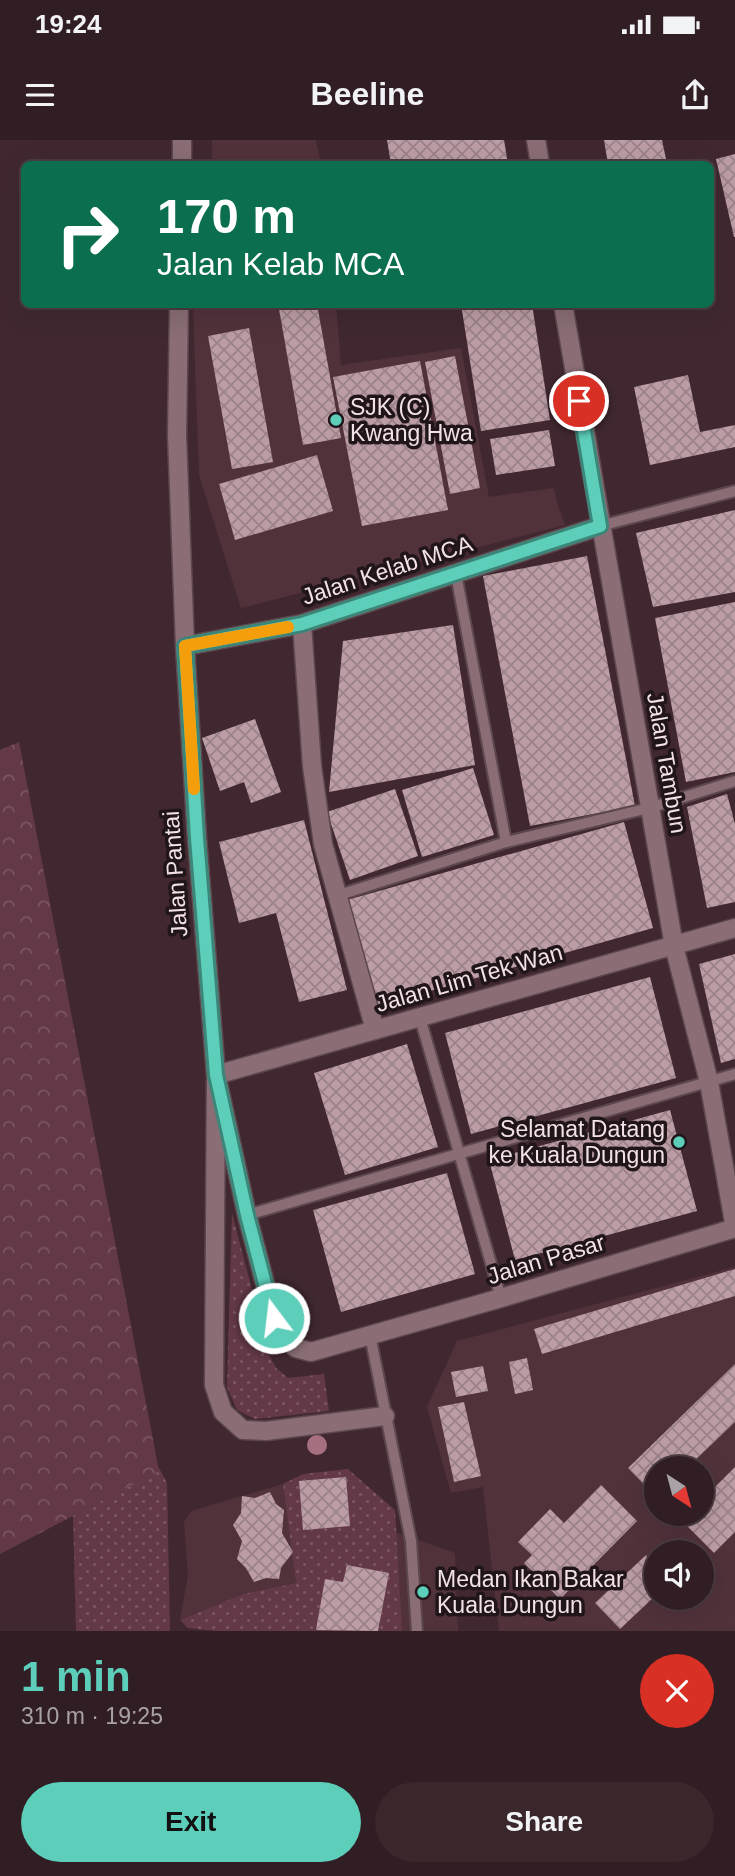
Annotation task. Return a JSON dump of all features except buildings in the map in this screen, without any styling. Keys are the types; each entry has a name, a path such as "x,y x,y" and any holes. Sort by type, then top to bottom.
{"street":[{"path":"182,140 182,161"},
{"path":"536,140 540,161"},
{"name":"Jalan Pantai","path":"179,308 177,435 185,646 216,1075 247,1215 281,1336 296,1348 311,1352 370,1335"},
{"name":"Jalan Tambun","path":"564,308 674,946 709,1082 735,1228"},
{"name":"Jalan Kelab MCA","path":"185,646 302,624 600,526"},
{"path":"302,624 312,766 323,844 376,1030"},
{"name":"Jalan Lim Tek Wan","path":"216,1075 735,929"},
{"path":"216,1075 214,1385 223,1412 243,1430 266,1431 385,1416"},
{"name":"Jalan Pasar","path":"370,1335 735,1228"}],"lane":[{"path":"600,526 735,491"},
{"path":"456,573 506,842"},
{"path":"336,896 506,842 649,808 735,781"},
{"path":"420,1018 501,1298"},
{"path":"247,1215 735,1074"},
{"path":"370,1335 411,1541 417,1631"}],"shaded area":[{"path":"212,140 316,140 320,161 212,161"},
{"name":"SJK (C) Kwang Hwa","path":"193,308 336,308 341,365 461,348 489,497 554,488 565,525 241,608 199,475"},
{"path":"735,1267 735,1631 499,1631 483,1487 451,1493 427,1407 457,1341"},
{"path":"283,1484 296,1583 243,1594 180,1620 188,1575 184,1522 191,1511"},
{"name":"Medan Ikan Bakar Kuala Dungun","path":"375,1525 455,1553 458,1631 399,1631"}],"green space":[{"path":"19,742 159,1471 0,1554 0,750"},
{"path":"232,1213 269,1355 276,1368 288,1378 324,1374 329,1411 255,1419 237,1410 227,1387"},
{"path":"69,1358 105,1367 167,1483 170,1631 76,1631"},
{"path":"348,1469 395,1510 402,1631 215,1631 188,1628 180,1620 243,1594 296,1583 283,1484 303,1474"}],"slow traffic":[{"path":"194,789 185,646 288,627"}],"place":[{"name":"SJK (C) Kwang Hwa","path":"336,420"},
{"name":"Selamat Datang ke Kuala Dungun","path":"679,1142"},
{"name":"Medan Ikan Bakar Kuala Dungun","path":"423,1592"}],"route":[{"path":"274,1318 247,1215 216,1075 185,646 302,624 600,526 579,401"}]}
